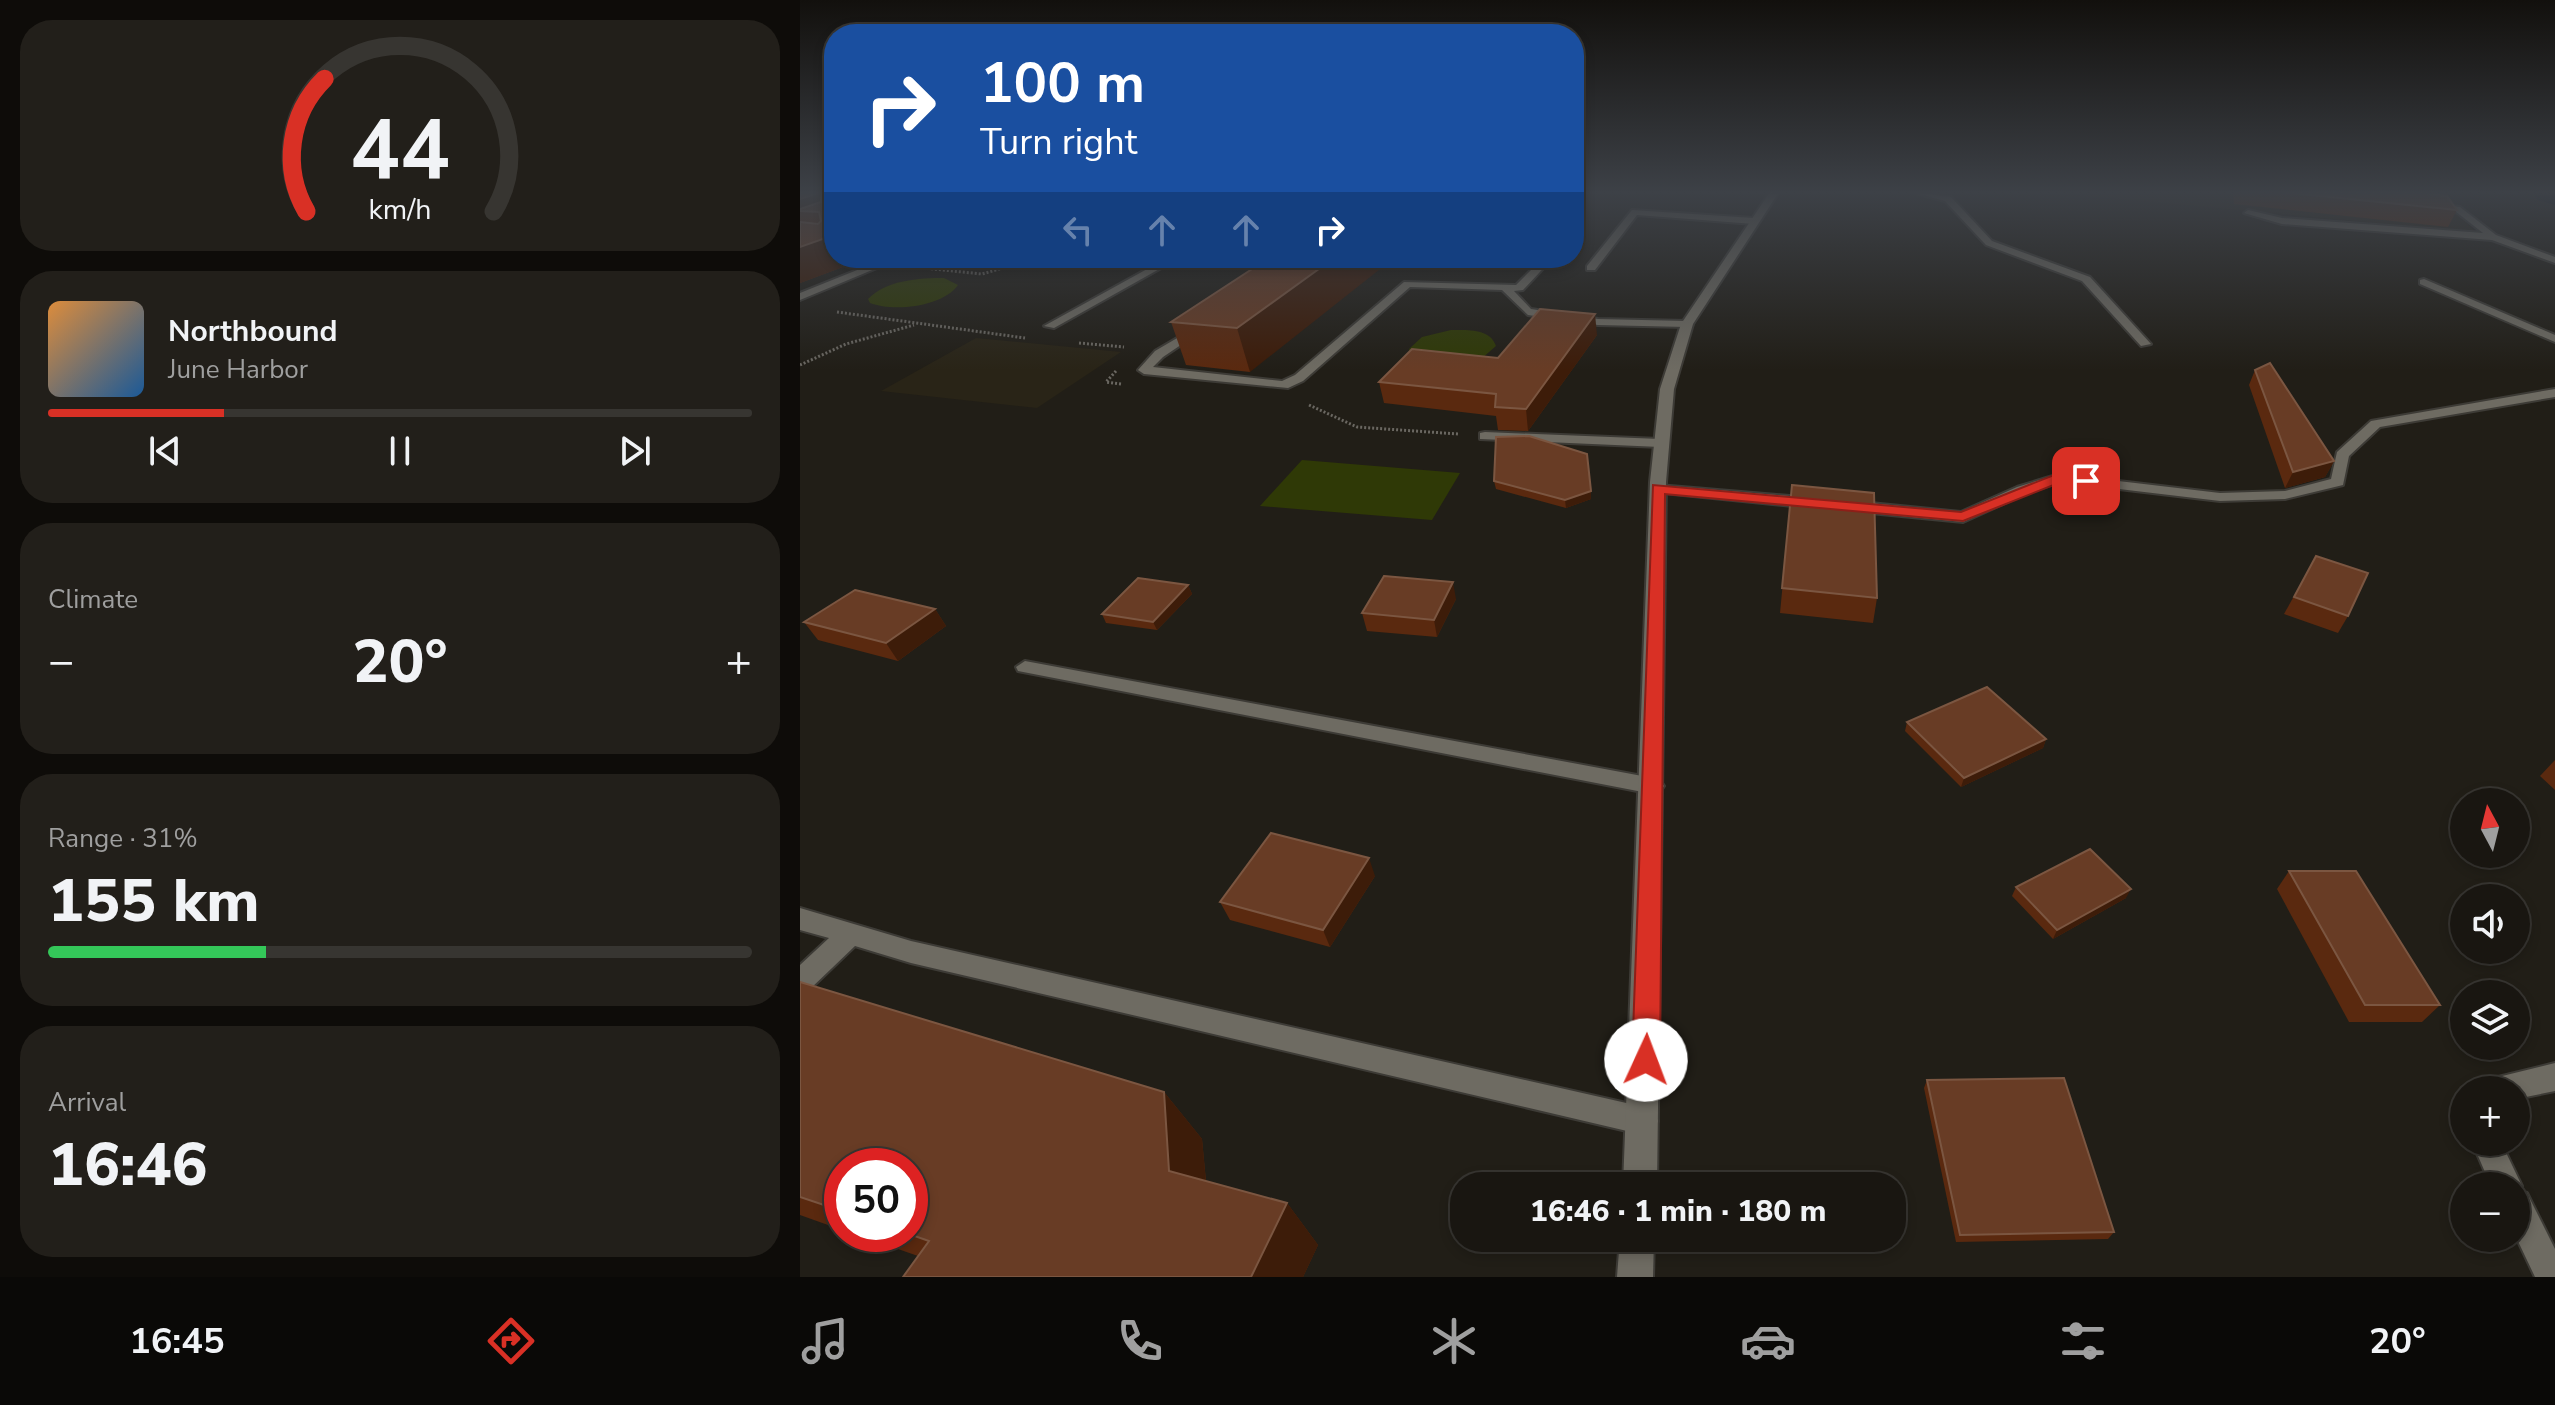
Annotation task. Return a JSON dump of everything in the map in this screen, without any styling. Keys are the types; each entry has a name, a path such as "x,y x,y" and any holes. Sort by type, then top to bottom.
{"main road":[{"path":"1641,1172 1660,443 1667,389 1687,324 1734,252"},
{"path":"1635,1277 1636,1252"}],"lane":[{"path":"1591,268 1604,252"},
{"path":"2012,252 2086,279 2145,344"},
{"path":"2532,252 2555,260"},
{"path":"800,297 872,268"},
{"path":"1050,326 1156,268"},
{"path":"1212,319 1159,354 1144,370 1284,385 1299,378 1408,284 1519,288 1538,268"},
{"path":"2424,282 2555,339"},
{"path":"1506,289 1528,312 1598,322 1687,324"},
{"path":"1658,489 1963,517 2059,478 2220,497 2285,495 2338,482 2342,455 2376,424 2555,393"},
{"path":"1485,436 1660,443"},
{"path":"1025,667 1653,786"},
{"path":"800,919 911,952 1644,1121"},
{"path":"800,982 851,934"},
{"path":"2530,1083 2555,1077"},
{"path":"2530,1232 2552,1277"}],"path":[{"path":"922,268 982,274 1003,268"},
{"path":"830,311 1016,337"},
{"path":"800,365 846,344 919,324"}],"shaded area":[{"path":"976,338 1121,352 1037,408 881,391"}],"green space":[{"path":"944,278 958,285 930,303 891,307 870,303 868,299 893,284"},
{"path":"1451,330 1483,333 1496,346 1481,359 1410,355 1409,349 1422,337"},
{"path":"1302,460 1460,473 1432,520 1260,506"}],"building":[{"path":"1254,268 1320,268 1237,328 1171,322"},
{"path":"1540,309 1595,314 1526,409 1495,407 1496,394 1379,382 1412,349 1498,358"},
{"path":"2270,363 2334,461 2293,472 2255,370"},
{"path":"1529,436 1587,454 1591,491 1565,500 1494,481 1496,437"},
{"path":"1792,485 1874,493 1877,598 1782,588"},
{"path":"2316,556 2368,573 2348,616 2294,597"},
{"path":"1384,576 1453,582 1434,620 1362,613"},
{"path":"1138,578 1188,585 1153,622 1102,614"},
{"path":"855,590 935,609 886,643 804,622"},
{"path":"1987,687 2046,739 1964,778 1907,722"},
{"path":"1271,833 1369,858 1323,930 1220,902"},
{"path":"2090,849 2131,889 2057,930 2016,887"},
{"path":"2289,871 2356,871 2440,1005 2365,1005"},
{"path":"800,982 1164,1092 1169,1171 1287,1203 1251,1277 903,1277 921,1252 928,1252 928,1148 824,1148 824,1205 800,1197"},
{"path":"2064,1078 2114,1232 1960,1235 1927,1080"}],"route":[{"path":"1646,1060 1658,489 1963,517 2022,490 2059,478 2086,481"}]}
